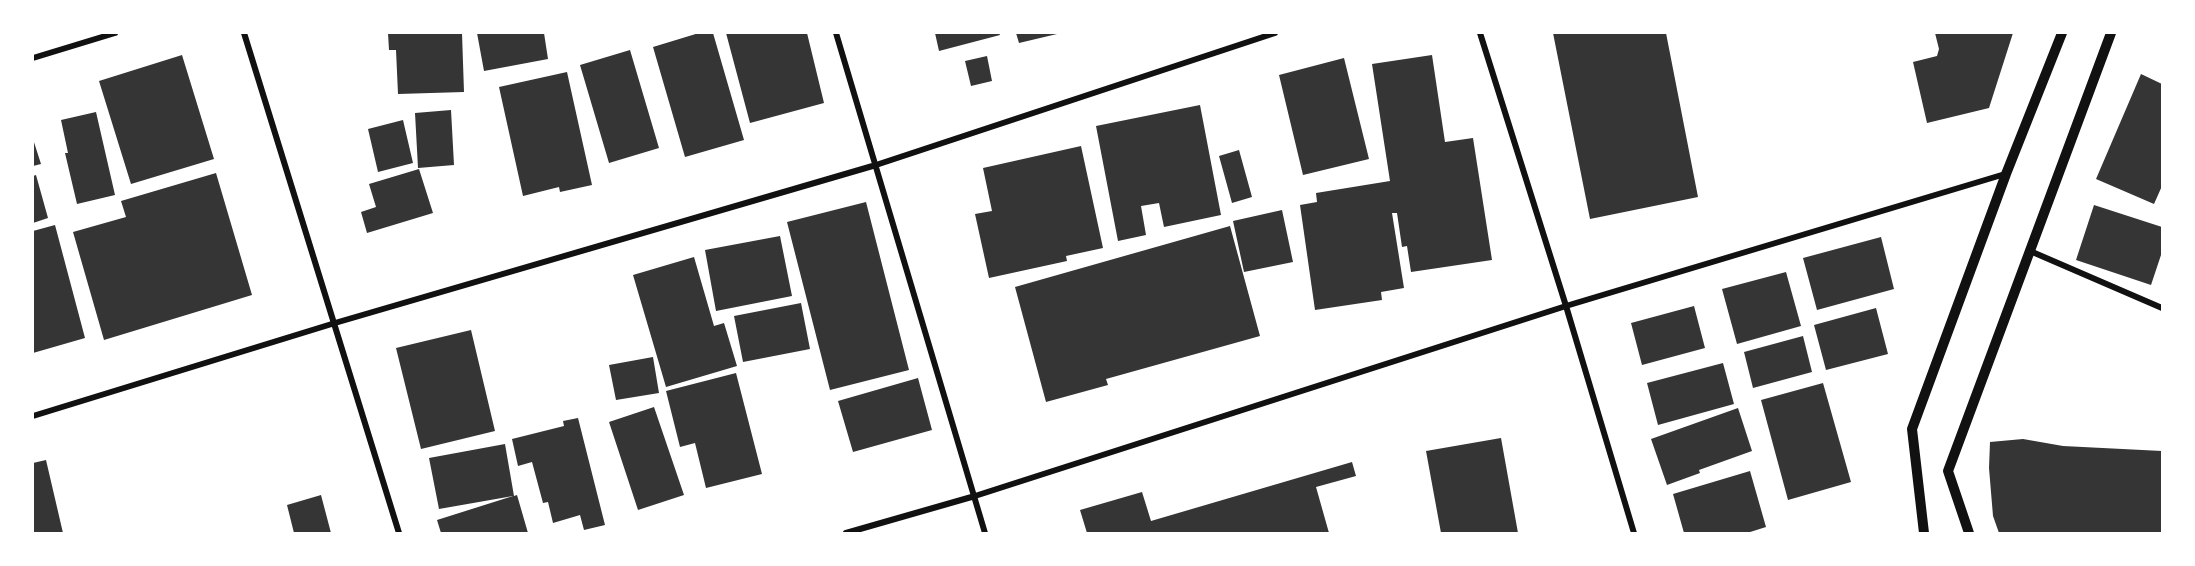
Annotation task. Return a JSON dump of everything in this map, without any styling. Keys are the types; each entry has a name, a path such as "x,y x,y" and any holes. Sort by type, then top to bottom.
{"street":[{"path":"33,58 115,33"},
{"path":"244,33 399,533"},
{"path":"836,33 986,533"},
{"path":"33,416 335,323 876,165 1275,33"},
{"path":"1480,33 1566,306 1634,533"},
{"path":"1924,533 1912,429 2006,174 2062,33"},
{"path":"1969,533 1948,471 2111,33"},
{"path":"846,533 975,496 1566,306 2006,174"},
{"path":"2030,251 2162,308"}],"building":[{"path":"388,33 462,33 464,92 398,94 396,50 389,50"},
{"path":"477,33 544,33 548,59 484,71"},
{"path":"699,33 713,33 744,140 685,157 653,47"},
{"path":"726,33 807,33 824,103 750,123"},
{"path":"935,33 999,33 1000,35 939,51"},
{"path":"1016,33 1057,33 1057,34 1019,43"},
{"path":"1553,33 1666,33 1698,197 1590,219"},
{"path":"1935,33 2013,33 1989,108 1927,123 1913,62 1937,56 1939,49"},
{"path":"630,50 659,148 609,163 580,65"},
{"path":"182,55 214,159 131,184 99,81"},
{"path":"1432,55 1445,142 1473,138 1492,260 1411,272 1407,246 1402,247 1397,213 1392,213 1404,288 1381,292 1382,300 1315,310 1300,205 1317,202 1316,193 1390,181 1372,64"},
{"path":"987,56 992,81 971,86 965,61"},
{"path":"1344,58 1369,159 1303,175 1279,75"},
{"path":"567,72 592,185 560,192 559,187 523,196 499,87"},
{"path":"2141,74 2162,84 2162,186 2154,204 2096,179"},
{"path":"1200,105 1221,215 1164,227 1159,203 1141,206 1146,235 1118,241 1096,126"},
{"path":"451,110 454,165 418,168 415,113"},
{"path":"96,112 115,195 77,204 65,153 68,153 61,120"},
{"path":"403,120 413,163 378,172 368,129"},
{"path":"33,139 41,164 33,166"},
{"path":"1081,146 1103,248 1066,256 1067,261 989,278 975,214 992,211 983,168"},
{"path":"1239,150 1252,197 1232,203 1219,156"},
{"path":"419,169 433,213 367,233 361,212 376,207 369,184"},
{"path":"216,173 252,295 104,340 73,232 126,217 121,201"},
{"path":"36,175 48,218 33,223 33,176"},
{"path":"866,202 909,370 830,390 787,222"},
{"path":"2094,205 2162,227 2162,252 2151,285 2076,260"},
{"path":"1282,210 1293,262 1244,272 1233,221"},
{"path":"55,225 85,338 33,353 33,231"},
{"path":"1230,226 1260,336 1106,379 1108,385 1046,402 1015,287"},
{"path":"780,236 792,296 716,311 705,250"},
{"path":"1881,237 1894,289 1817,310 1803,258"},
{"path":"694,257 714,326 724,323 737,366 666,387 633,275"},
{"path":"1786,272 1801,326 1737,344 1722,289"},
{"path":"801,303 810,349 743,362 734,316"},
{"path":"1694,306 1705,348 1642,365 1631,323"},
{"path":"1876,308 1888,354 1826,370 1814,325"},
{"path":"471,330 495,431 421,449 396,348"},
{"path":"1803,336 1812,372 1753,388 1744,352"},
{"path":"653,357 659,393 616,400 609,365"},
{"path":"1723,363 1734,404 1658,425 1647,383"},
{"path":"736,373 762,474 706,488 695,443 680,447 666,391"},
{"path":"918,378 932,430 853,452 838,401"},
{"path":"1823,383 1851,482 1788,500 1761,400"},
{"path":"654,407 684,495 638,510 609,422"},
{"path":"1738,408 1752,451 1699,470 1700,473 1667,485 1651,439"},
{"path":"578,418 605,525 584,530 580,515 553,523 548,502 543,503 532,462 518,466 512,439 564,426 563,421"},
{"path":"1501,438 1518,533 1441,533 1426,451"},
{"path":"2023,439 2063,446 2162,451 2162,533 1999,533 1993,516 1989,468 1990,442"},
{"path":"505,444 514,496 517,495 528,533 441,533 437,520 513,496 439,509 429,458"},
{"path":"46,460 63,533 33,533 33,463"},
{"path":"1352,462 1356,476 1316,487 1329,533 1087,533 1080,510 1142,492 1151,521"},
{"path":"1750,471 1766,527 1747,533 1684,533 1673,494"},
{"path":"321,495 331,533 294,533 287,505"}]}
